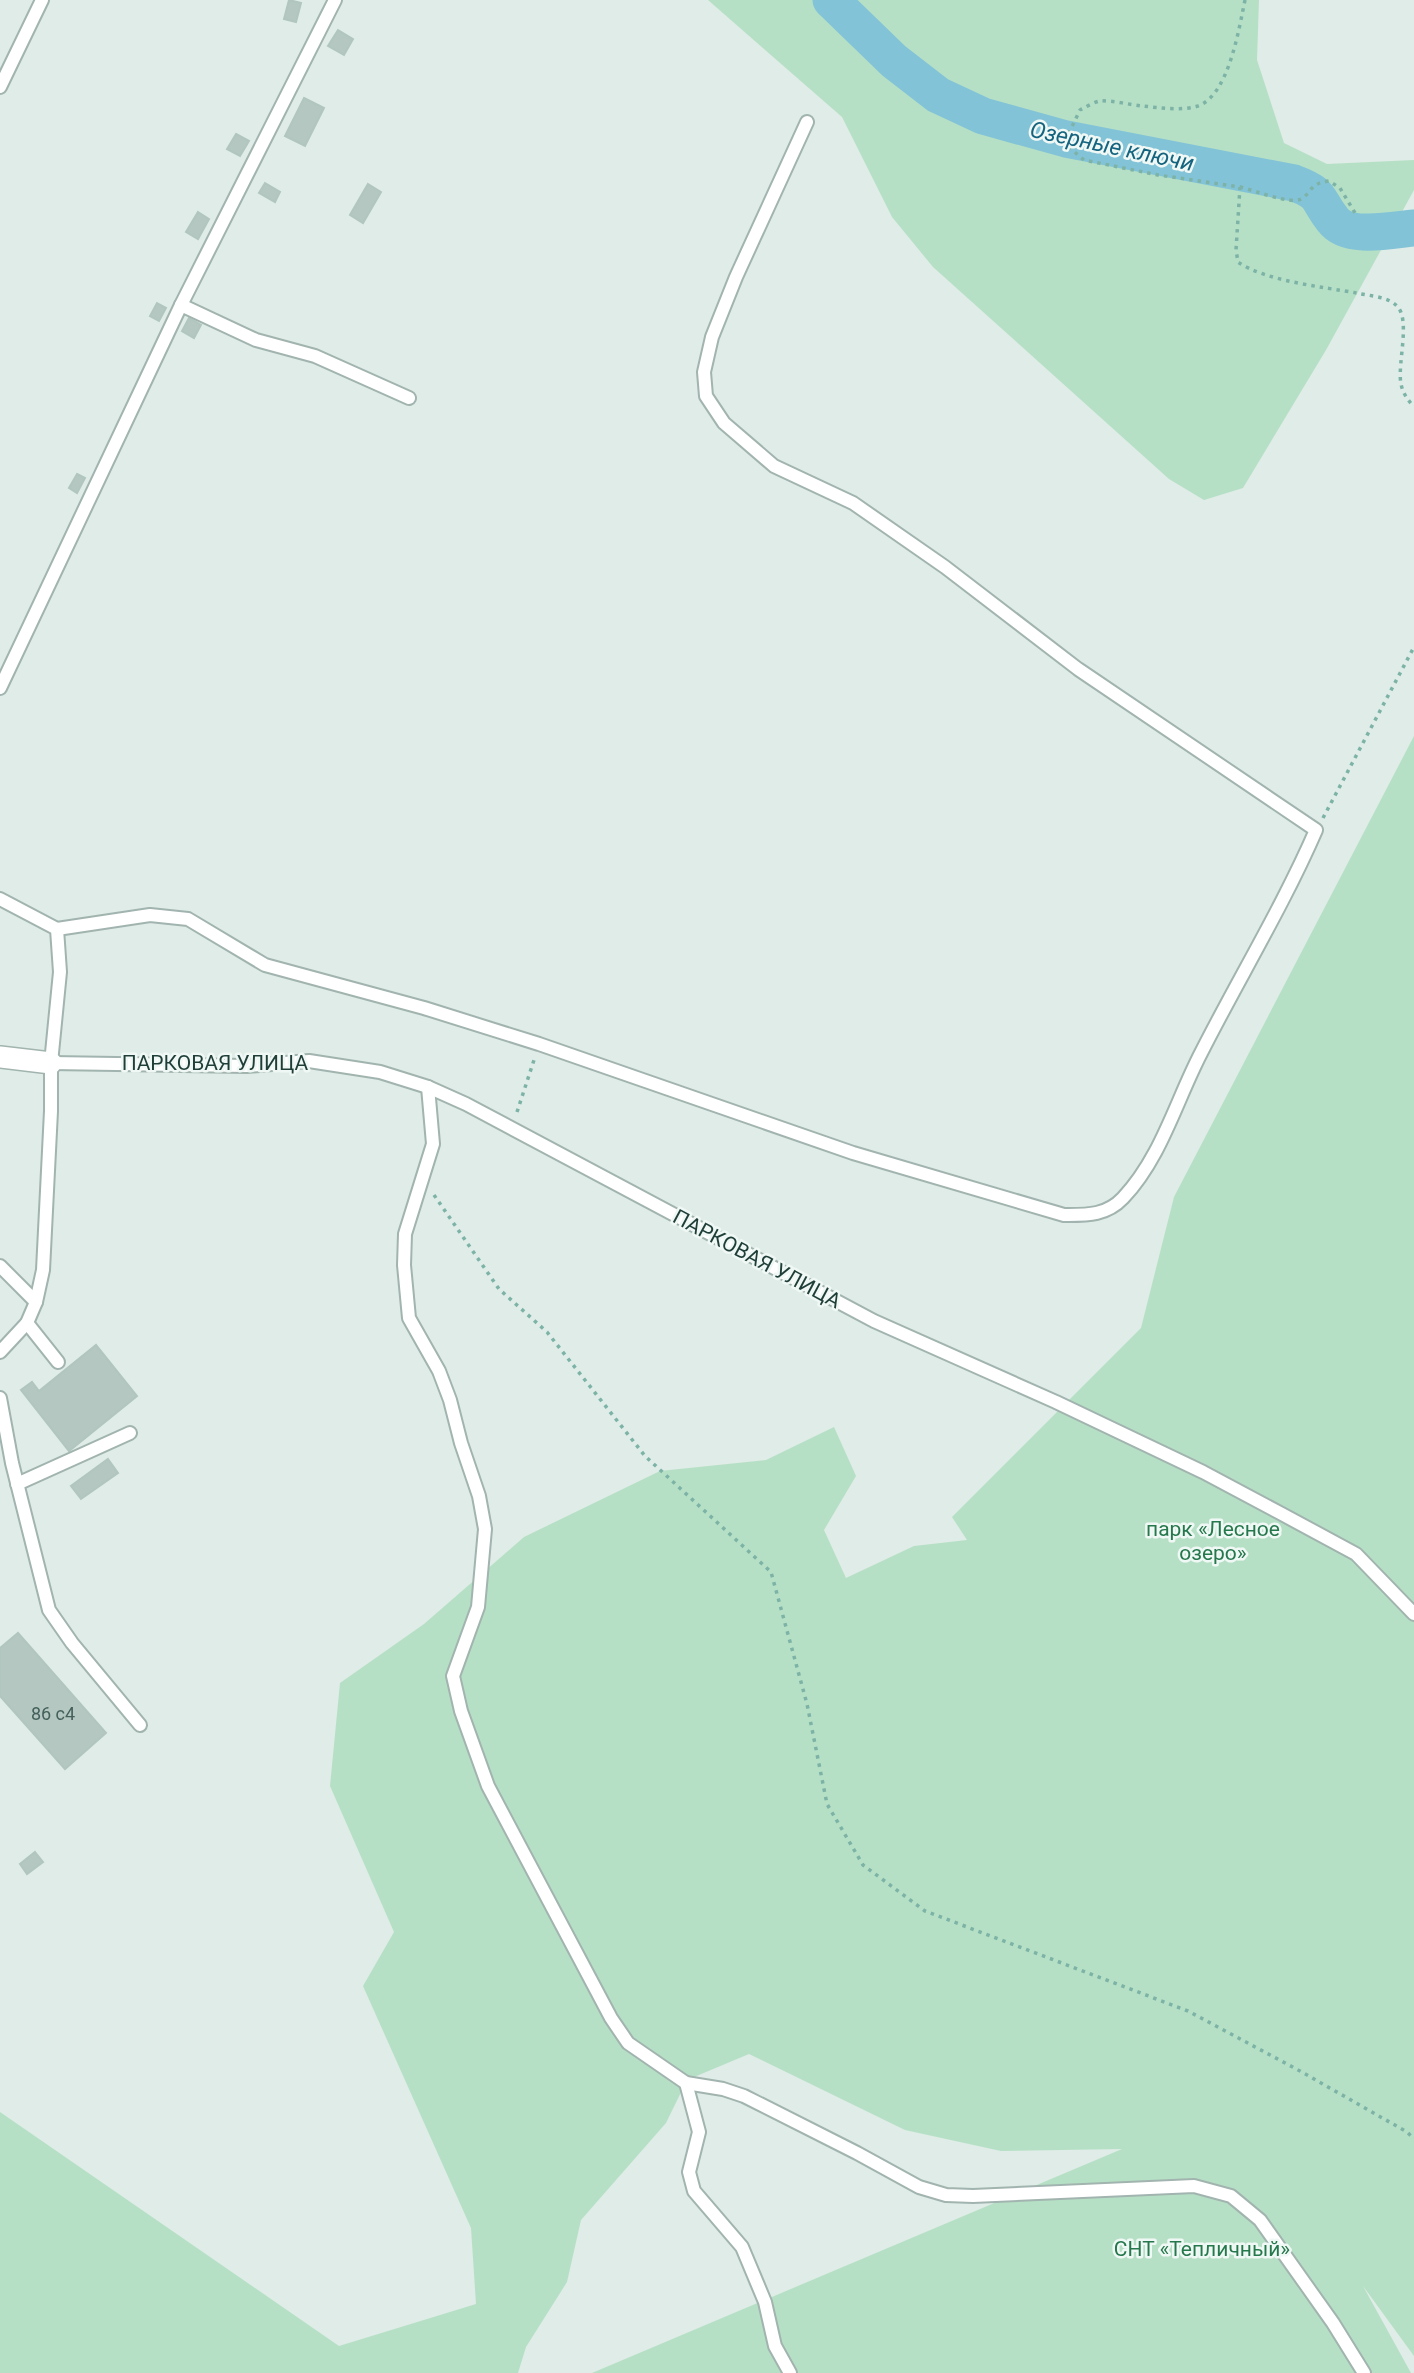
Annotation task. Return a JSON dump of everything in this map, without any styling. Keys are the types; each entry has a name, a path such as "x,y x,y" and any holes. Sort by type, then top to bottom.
{"street":[{"path":"0,1057 51,1063"}],"lane":[{"path":"0,87 42,0"},
{"path":"0,688 181,305 335,0"},
{"path":"0,899 57,929 150,915 188,919 265,965 411,1004 539,1044 853,1153 1064,1215 1096,1215 1121,1200 1148,1166 1199,1056 1293,882 1317,830 1078,670 945,567 853,503 774,466 724,423 706,396 704,372 712,337 736,277 807,122"},
{"path":"181,305 256,340 315,356 409,398"},
{"path":"0,1352 27,1323 36,1302 43,1270 51,1063 60,972 57,929"},
{"name":"ПАРКОВАЯ УЛИЦА","path":"51,1063 247,1066 309,1060 380,1072 428,1087 466,1104 874,1321 1203,1472 1291,1519 1356,1554 1414,1614"},
{"path":"428,1087 433,1144 405,1234 404,1265 409,1318 439,1371 450,1400 479,1496 485,1529 478,1607 453,1676 461,1711 488,1786 611,2018 628,2043 686,2084 723,2089 744,2096 919,2187 946,2195 1194,2186 1231,2196 1260,2220 1333,2323 1364,2373"},
{"path":"0,1266 36,1302"},
{"path":"27,1323 58,1362"},
{"path":"0,1398 6,1464 18,1484 49,1609 72,1643 140,1725"},
{"path":"18,1484 130,1433"},
{"path":"686,2084 699,2132 688,2172 694,2191 742,2247 765,2302 775,2346 790,2373"}],"path":[{"path":"1245,0 1226,73 1208,100 1198,106 1184,108 1100,102 1080,110 1066,139 1071,149 1084,160 1145,173 1240,187 1290,202 1301,199 1318,183 1329,181 1340,188 1355,213"},
{"path":"1240,187 1236,250 1238,262 1249,270 1385,299 1398,306 1404,318 1401,385 1406,398 1414,407"},
{"path":"1317,830 1414,647"},
{"path":"512,1129 539,1044"},
{"path":"423,1180 499,1289 547,1332 645,1456 771,1572 807,1704 827,1804 863,1865 925,1911 1188,2011 1300,2071 1407,2132 1414,2139"}],"green space":[{"path":"708,0 1259,0 1257,60 1284,143 1327,164 1414,160 1414,190 1326,350 1243,488 1204,500 1169,479 933,267 892,217 842,117"},
{"path":"1414,736 1414,2356 1363,2286 1411,2373 592,2373 1122,2149 1001,2151 905,2130 749,2054 687,2080 666,2123 581,2220 567,2282 526,2347 518,2373 0,2373 0,2112 339,2346 476,2304 471,2228 363,1986 394,1932 330,1786 340,1683 424,1624 524,1537 660,1471 766,1460 834,1427 856,1476 824,1530 846,1578 914,1546 967,1540 952,1517 1141,1328 1174,1197"}],"building":[{"path":"289,0 301,3 296,22 284,19"},
{"path":"338,30 353,39 344,55 328,46"},
{"path":"304,98 324,108 305,146 285,136"},
{"path":"236,134 249,141 240,156 227,149"},
{"path":"265,183 280,192 275,202 259,193"},
{"path":"368,184 381,192 363,223 350,215"},
{"path":"198,212 209,219 198,239 186,232"},
{"path":"157,303 166,308 159,321 150,316"},
{"path":"189,318 201,325 194,338 182,331"},
{"path":"77,474 85,478 77,493 69,488"},
{"path":"96,1345 137,1396 69,1451 21,1390 32,1382 39,1391"},
{"path":"108,1459 118,1473 81,1499 71,1486"},
{"path":"18,1633 106,1733 65,1769 0,1696 0,1648"},
{"path":"35,1852 43,1862 27,1874 20,1864"}],"waterway":[{"name":"Озерные ключи","path":"831,0 894,61 938,95 983,116 1066,139 1294,183 1315,194 1333,220 1349,230 1383,232 1414,228"}],"park label":[{"name":"парк «Лесное озеро»","path":"1213,1541"},
{"name":"СНТ «Тепличный»","path":"1202,2249"}]}
